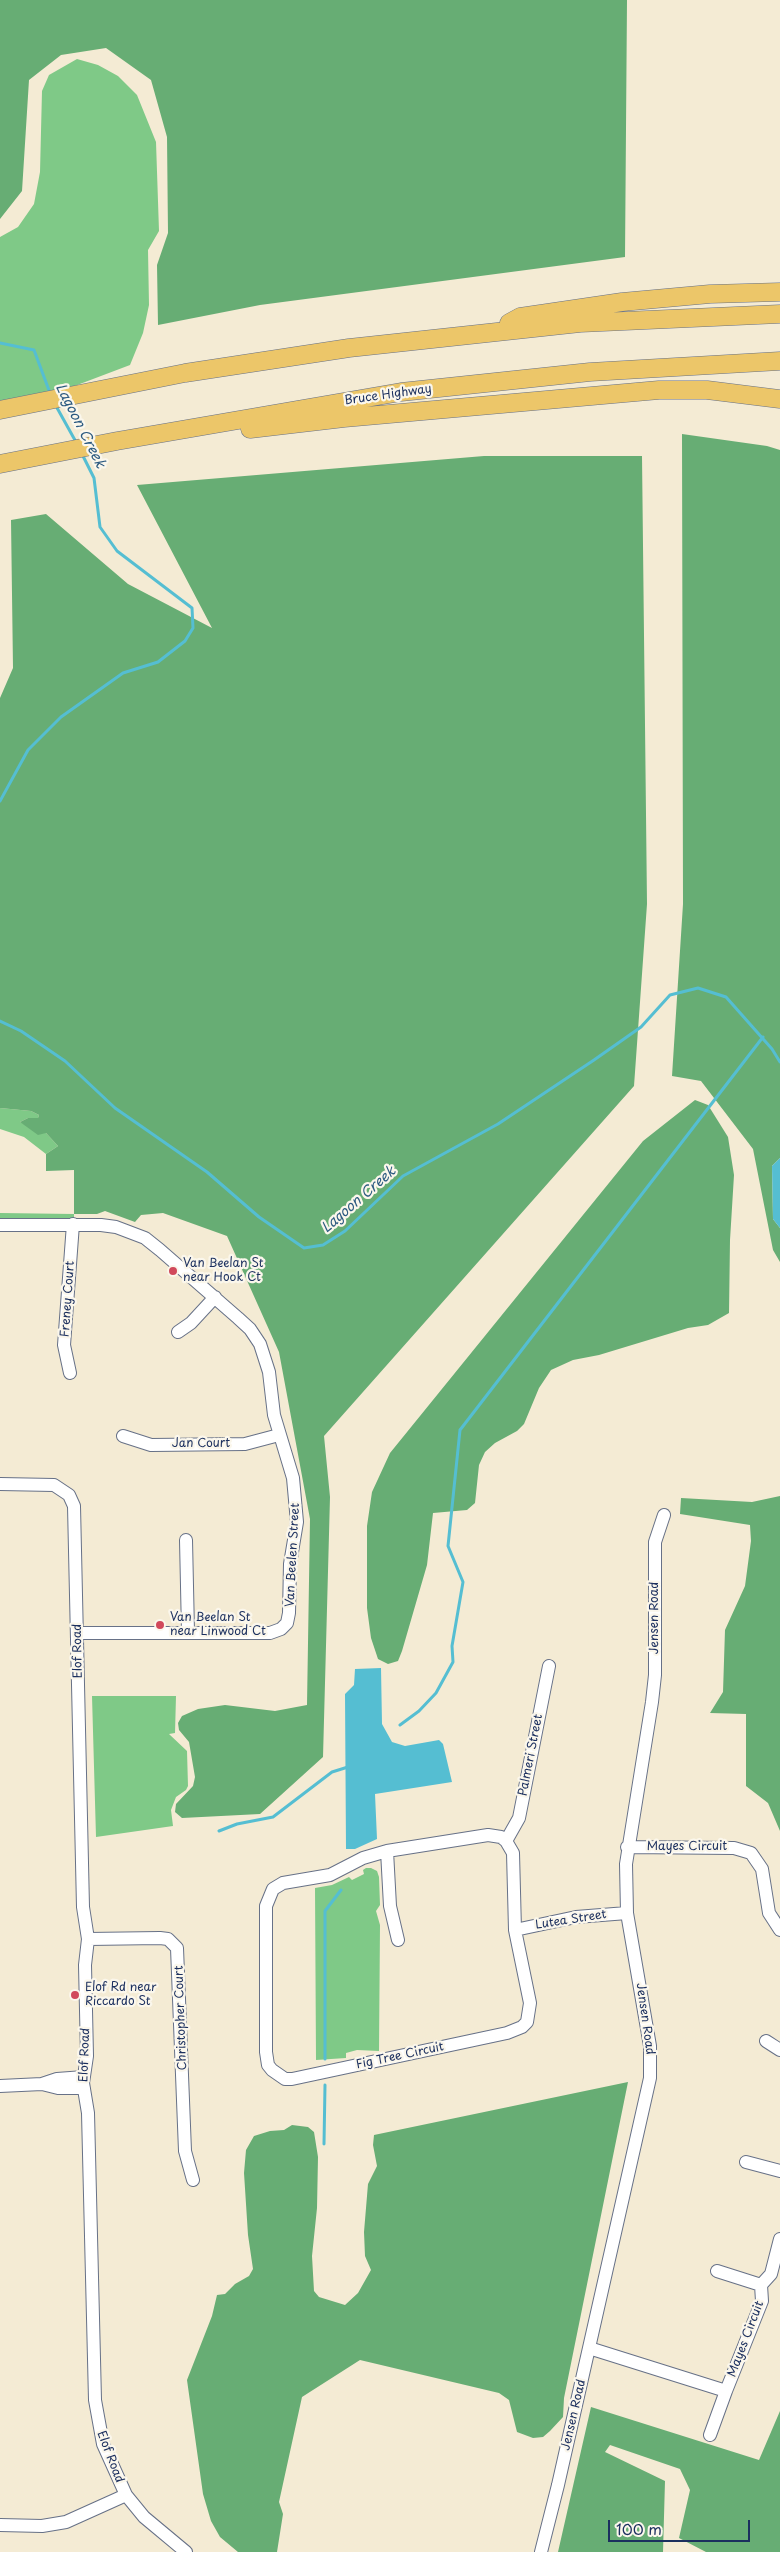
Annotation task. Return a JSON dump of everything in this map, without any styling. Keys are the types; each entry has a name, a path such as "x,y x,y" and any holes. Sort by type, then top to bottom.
{"highway":[{"path":"495,331 520,317 587,306 710,294 780,292"},
{"path":"2,409 107,388 256,362 495,331 657,318 780,314"},
{"name":"Bruce Highway","path":"4,463 346,400 420,390 590,372 780,361"},
{"path":"117,441 180,440 306,422 659,390 706,390 780,399"},
{"path":"752,395 780,406"}],"street":[{"name":"Van Beelen Street","path":"0,1225 73,1224 116,1227 144,1238 215,1297 250,1330 260,1344 269,1372 274,1415 293,1478 297,1522 290,1564 289,1613 287,1623 281,1630 270,1633 78,1633"},
{"name":"Freney Court","path":"70,1373 64,1345 73,1224"},
{"path":"178,1332 191,1323 215,1297"},
{"name":"Jan Court","path":"123,1436 151,1445 245,1444 279,1435"},
{"name":"Elof Road","path":"0,1484 54,1485 64,1490 72,1500 78,1633 83,1907 88,1939 85,1965 87,2056 84,2083 88,2113 95,2400 103,2444 126,2495 144,2517 186,2552"},
{"name":"Jensen Road","path":"540,2550 558,2485 650,2078 648,2031 627,1913 627,1847 655,1676 655,1542 664,1515"},
{"path":"186,1540 188,1632"},
{"name":"Palmeri Street","path":"506,1841 519,1818 548,1666"},
{"name":"Fig Tree Circuit","path":"488,1836 495,1836 506,1841 513,1853 515,1930 530,2003 527,2022 522,2027 507,2033 292,2079 285,2079 277,2075 268,2065 266,2052 266,1906 269,1894 282,1883 322,1878 363,1858 387,1851 488,1836"},
{"name":"Mayes Circuit","path":"627,1847 734,1848 751,1853 762,1869 769,1913 780,1930"},
{"path":"387,1851 390,1906 398,1940"},
{"name":"Lutea Street","path":"515,1930 576,1917 627,1913"},
{"name":"Christopher Court","path":"88,1939 160,1938 168,1939 178,1948 184,2151 193,2180"},
{"path":"766,2041 780,2050"},
{"path":"0,2086 42,2084 58,2088 84,2083"},
{"path":"746,2162 780,2171"},
{"name":"Mayes Circuit","path":"589,2348 726,2391 762,2301 761,2285 771,2274 780,2239"},
{"path":"717,2271 761,2285"},
{"path":"710,2435 726,2391"},
{"path":"0,2526 42,2526 66,2522 126,2495"}],"green space":[{"path":"0,0 627,0 625,257 260,305 158,325 157,265 168,233 167,137 151,80 106,48 61,55 29,80 22,191 0,219"},
{"path":"77,59 98,65 118,76 137,95 156,142 159,231 148,250 149,305 143,333 130,365 64,390 0,403 0,237 18,227 34,204 40,172 42,91 49,75"},
{"path":"682,434 767,446 780,450 780,1158 772,1166 773,1219 780,1228 780,1262 773,1250 753,1149 701,1081 672,1076 683,904"},
{"path":"484,456 642,456 647,904 634,1086 324,1436 330,1497 323,1757 260,1814 182,1818 175,1812 176,1804 193,1786 195,1777 189,1742 179,1730 178,1723 182,1716 198,1709 225,1705 275,1711 307,1705 310,1519 279,1352 227,1236 163,1213 141,1215 135,1222 105,1211 97,1214 74,1214 74,1170 46,1171 46,1154 58,1146 46,1133 38,1135 20,1122 28,1118 38,1118 39,1115 31,1111 0,1108 0,698 13,668 11,520 46,514 128,584 212,628 137,485"},
{"path":"695,1100 708,1105 728,1137 734,1175 730,1240 729,1313 708,1325 688,1328 599,1355 573,1360 551,1370 539,1388 524,1424 517,1431 495,1443 485,1452 479,1465 475,1503 467,1510 433,1513 427,1565 402,1651 398,1661 388,1664 378,1659 371,1638 367,1608 367,1526 372,1492 390,1453 643,1141"},
{"path":"0,1108 31,1111 39,1115 38,1118 28,1118 20,1122 46,1133 58,1146 46,1154 24,1137 0,1129"},
{"path":"0,1213 74,1214 74,1219 0,1219"},
{"path":"780,1496 780,1831 768,1803 746,1786 746,1714 710,1713 723,1692 725,1630 745,1586 751,1541 750,1525 680,1514 681,1498 752,1502"},
{"path":"92,1696 176,1696 175,1733 169,1734 187,1751 188,1786 186,1790 176,1797 171,1810 173,1826 96,1837"},
{"path":"366,1868 377,1871 379,1877 380,1905 376,1911 380,1925 379,2051 357,2050 346,2053 346,2058 316,2060 315,1888 332,1885 349,1877 352,1880 364,1874 363,1870"},
{"path":"628,2082 564,2398 563,2417 543,2437 533,2438 517,2432 509,2400 499,2393 360,2360 302,2397 279,2502 283,2514 277,2552 238,2552 220,2537 211,2521 203,2494 187,2380 212,2316 217,2295 225,2294 235,2284 249,2276 253,2269 248,2235 244,2173 246,2150 254,2136 270,2131 284,2130 292,2125 308,2127 314,2132 318,2157 317,2208 312,2256 314,2291 319,2297 345,2305 358,2293 371,2270 365,2256 364,2232 368,2184 377,2166 373,2145 374,2135"},
{"path":"591,2407 759,2460 780,2411 780,2552 706,2552 679,2538 690,2490 680,2469 610,2445 605,2452 665,2481 663,2552 558,2552"}],"water":[{"path":"780,1158 780,1228 773,1219 772,1166"},
{"path":"381,1668 382,1724 392,1742 405,1746 439,1740 443,1744 452,1782 375,1794 377,1839 355,1849 346,1849 345,1694 354,1685 355,1669"}],"waterway":[{"name":"Lagoon Creek","path":"0,343 34,350 50,393"},
{"name":"Lagoon Creek","path":"56,406 76,442"},
{"name":"Lagoon Creek","path":"0,801 28,750 61,717 123,673 158,662 185,641 193,628 192,608 117,551 100,527 94,478 82,454"},
{"name":"Lagoon Creek","path":"0,1021 21,1031 65,1061 115,1108 207,1172 259,1217 304,1248 323,1245 345,1231 403,1176 498,1124 594,1060 641,1027 670,995 698,988 726,997 772,1049 780,1062"},
{"path":"400,1725 419,1711 436,1693 453,1662 452,1646 463,1582 448,1546 460,1430 763,1037"},
{"path":"219,1831 237,1824 273,1817 332,1772 348,1767"},
{"path":"325,2059 325,1911 341,1890"},
{"path":"324,2144 325,2085"}],"place":[{"name":"Van Beelan St near Hook Ct","path":"173,1271"},
{"name":"Van Beelan St near Linwood Ct","path":"160,1625"},
{"name":"Elof Rd near Riccardo St","path":"75,1995"}]}
